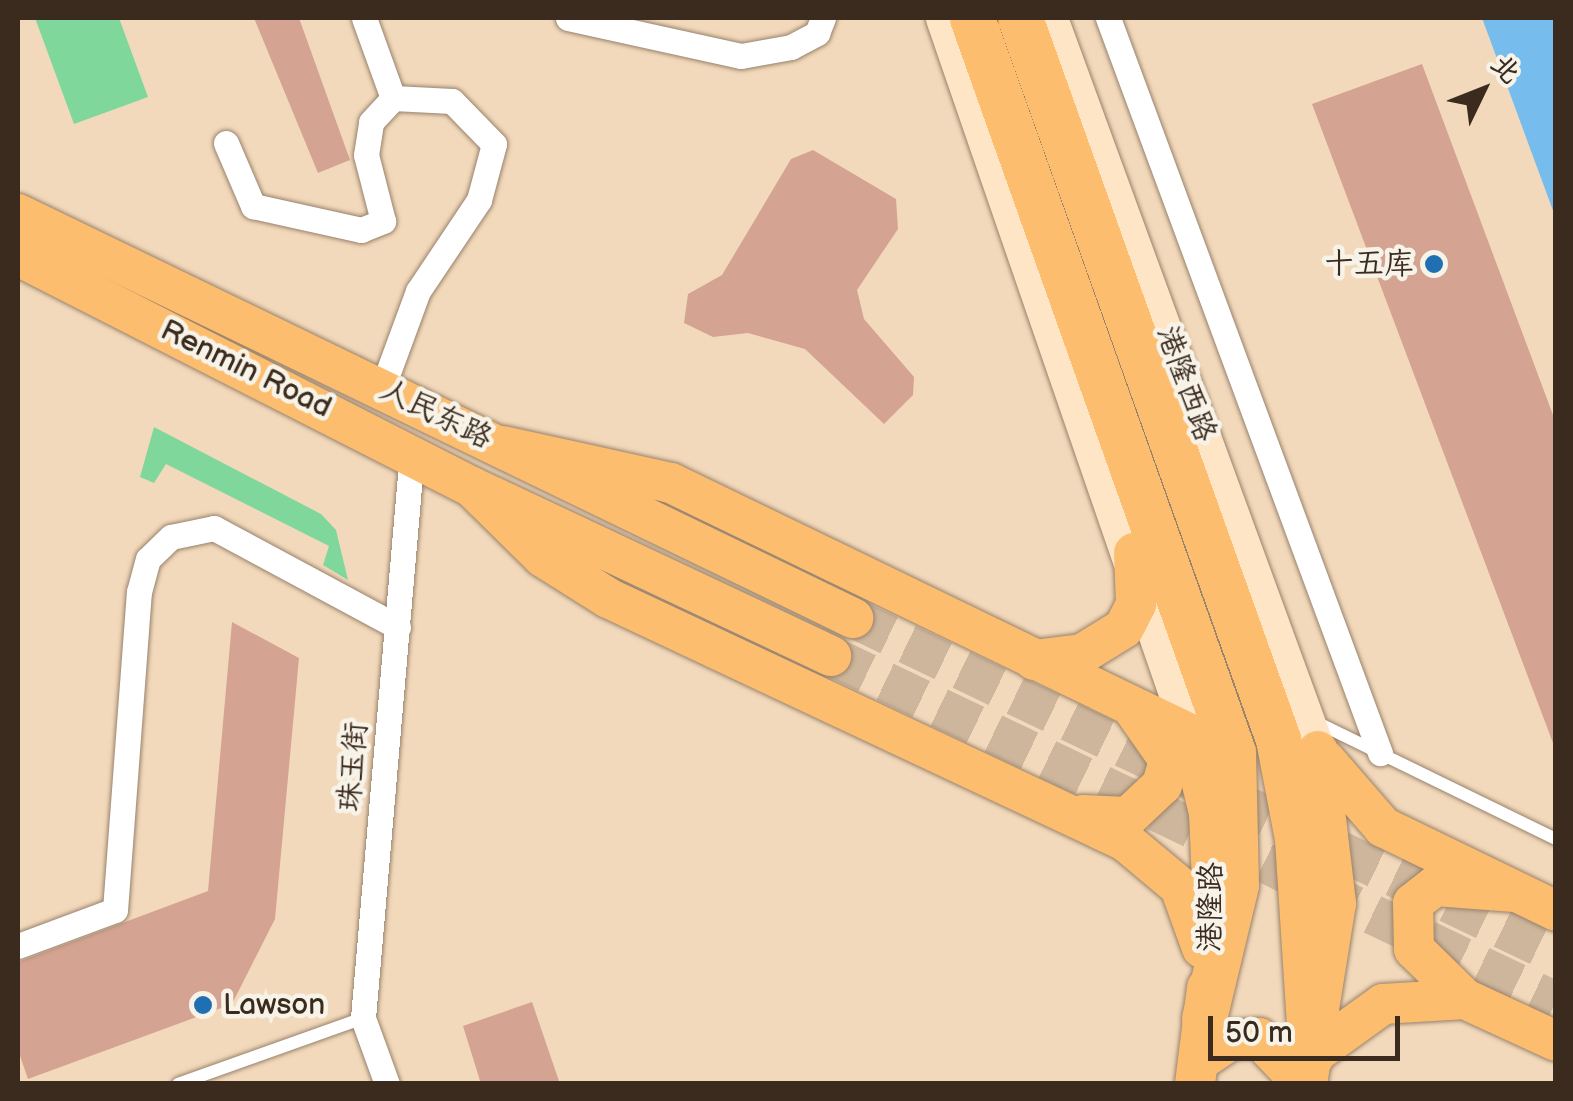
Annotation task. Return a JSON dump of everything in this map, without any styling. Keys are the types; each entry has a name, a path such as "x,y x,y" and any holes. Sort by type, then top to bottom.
{"highway":[{"path":"972,18 1234,752 1236,885 1228,949 1204,1018"},
{"path":"1020,18 1301,736 1297,839 1307,1074"}],"main road":[{"path":"943,18 1134,553 1190,734"},
{"name":"港隆西路","path":"1050,18 1290,664 1301,736"},
{"name":"人民东路","path":"18,214 852,618"},
{"name":"Renmin Road","path":"18,256 412,452 472,487"},
{"path":"503,446 583,456 671,483 1190,734"},
{"path":"472,487 543,557 608,598 1125,841 1180,887 1202,941 1204,1018"},
{"name":"人民东路","path":"472,487 832,656"},
{"path":"1034,660 1082,654 1124,628 1136,604 1134,553"},
{"path":"1052,808 1112,818 1149,806 1168,760 1157,732 1127,704"},
{"name":"港隆路","path":"1190,734 1201,752 1214,881 1196,1073"},
{"path":"1301,736 1383,827 1556,911"},
{"path":"1515,892 1456,882 1414,904 1414,949 1464,999 1556,1041"},
{"path":"1196,1073 1232,1040 1260,1038 1307,1074 1382,1004 1464,999"}],"street":[{"path":"364,18 393,98"},
{"path":"568,18 741,56 792,46 817,33 823,18"},
{"path":"1108,18 1380,753"},
{"path":"226,143 253,206 360,230 383,221 366,155 371,122 393,98"},
{"path":"389,370 418,290 479,200 494,144 452,102 393,98"},
{"name":"珠玉街","path":"387,1084 364,1018 412,452"},
{"path":"18,946 115,910 139,592 148,558 170,536 214,528 398,627"}],"lane":[{"path":"1301,736 1380,753 1556,839"},
{"path":"178,1084 364,1018"}],"green space":[{"path":"35,18 119,18 148,97 74,124"},
{"path":"154,427 321,514 336,530 348,580 323,565 329,546 166,464 154,483 140,477"}],"water":[{"path":"1482,18 1555,18 1555,216"}],"building":[{"path":"254,18 299,18 350,160 318,173"},
{"name":"十五库","path":"1422,64 1556,423 1556,751 1312,104"},
{"path":"813,150 896,199 898,229 857,290 864,319 914,377 913,395 884,424 805,349 748,333 713,337 684,323 688,294 722,275 791,159"},
{"path":"232,622 299,658 275,919 232,1004 28,1079 18,1050 18,962 208,891"},
{"path":"532,1002 560,1084 481,1084 463,1026"}],"tunnel":[{"path":"853,618 1556,954"},
{"path":"831,656 1556,1002"}],"place":[{"name":"十五库","path":"1434,264"},
{"name":"Lawson","path":"203,1005"}]}
